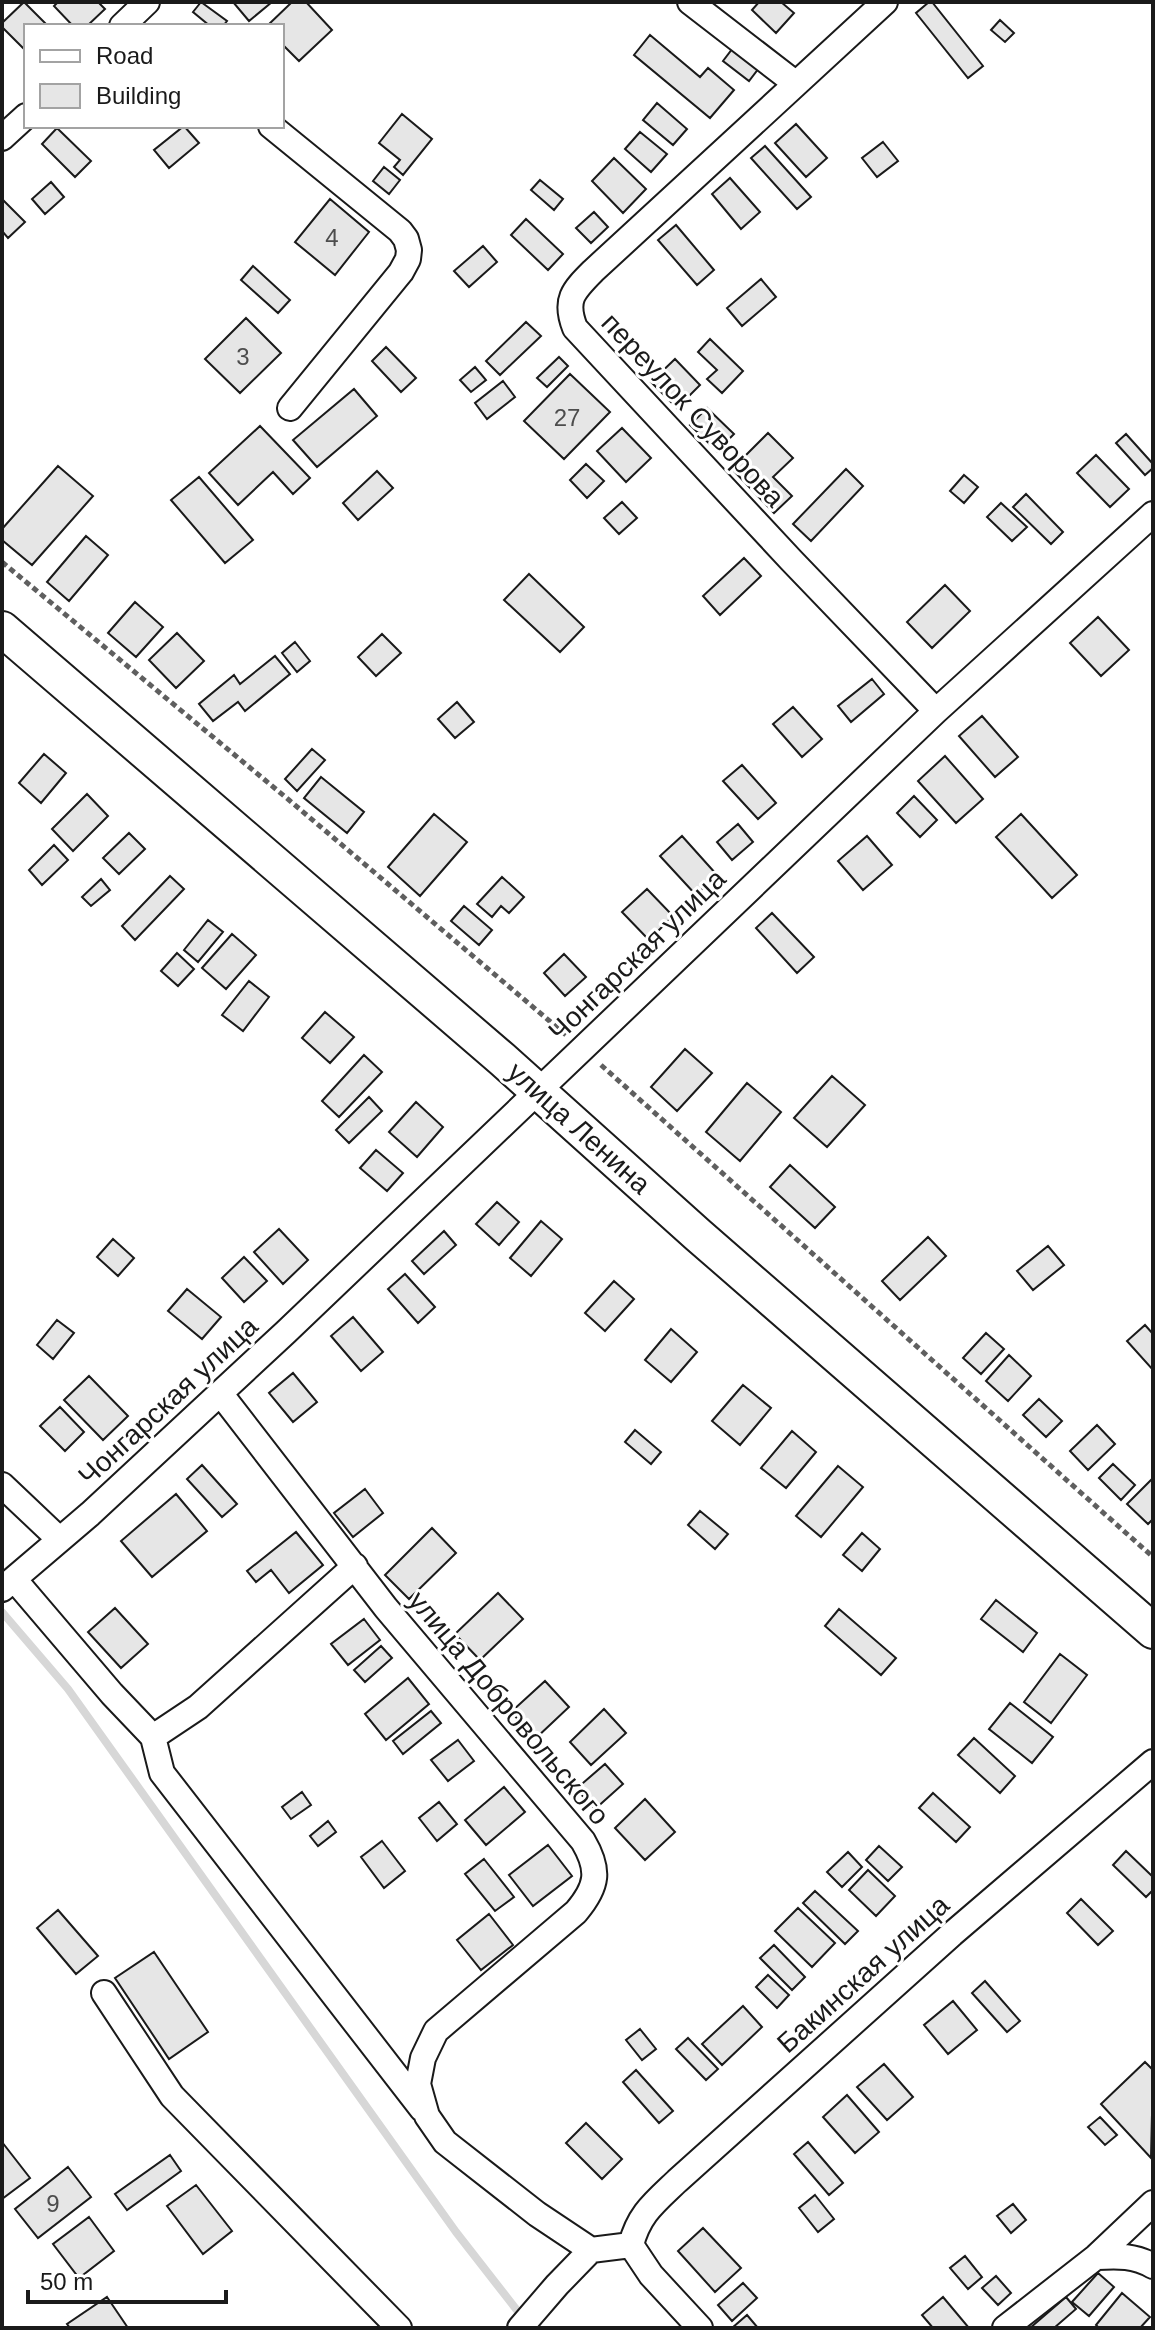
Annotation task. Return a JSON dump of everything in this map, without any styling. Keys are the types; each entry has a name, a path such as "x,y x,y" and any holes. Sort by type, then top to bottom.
{"street":[{"path":"690,2 795,83"},
{"name":"переулок Суворова","path":"885,2 583,281 575,290 569,312 575,328 936,711"},
{"path":"2,138 24,118"},
{"path":"274,128 386,218 406,239 409,250 401,272 290,408"},
{"name":"Чонгарская улица","path":"13,1580 220,1393 936,711 1153,514"},
{"name":"улица Ленина","path":"2,629 263,851 1153,1631"},
{"name":"улица Добровольского","path":"220,1393 355,1566 583,1841 595,1861 595,1880 587,1899 576,1912 436,2031 423,2058 418,2084 427,2116 445,2142 537,2214 591,2250"},
{"path":"2,1485 59,1539"},
{"path":"153,1737 198,1707 355,1566"},
{"path":"13,1580 153,1737 162,1773 427,2116"},
{"name":"Бакинская улица","path":"631,2245 644,2213 677,2181 952,1934 1153,1762"},
{"path":"104,1993 172,2096 399,2328"},
{"path":"1005,2328 1096,2257 1153,2203"},
{"path":"520,2328 591,2250 631,2245 651,2275 700,2328"},
{"path":"1096,2257 1138,2258 1153,2266"}],"building":[{"path":"24,2 46,24 24,24 24,49 2,27 2,23"},
{"path":"58,2 98,2 105,9 89,24 71,24 54,6"},
{"path":"201,2 227,21 225,24 208,24 193,12"},
{"path":"233,2 272,2 249,21"},
{"path":"292,2 306,2 332,30 299,61 284,46 284,24 269,24"},
{"path":"759,2 781,2 794,13 776,33 752,10"},
{"path":"929,2 983,66 968,78 916,13"},
{"path":"1000,20 1014,33 1005,42 991,30"},
{"path":"650,35 700,77 708,68 734,90 710,118 634,55"},
{"path":"736,44 762,64 749,81 723,61"},
{"path":"657,103 687,129 673,145 643,120"},
{"path":"402,114 432,139 403,175 394,167 400,160 379,143"},
{"path":"796,124 827,158 806,177 775,143"},
{"path":"57,128 91,161 75,177 42,144"},
{"path":"182,128 186,128 199,143 169,168 154,150"},
{"path":"640,132 667,154 651,172 625,149"},
{"path":"883,142 898,161 877,177 862,158"},
{"path":"765,146 811,197 797,209 751,158"},
{"path":"614,158 646,189 623,213 592,181"},
{"path":"384,167 400,180 389,194 373,181"},
{"path":"730,178 760,212 741,229 712,194"},
{"path":"540,180 563,199 554,210 531,190"},
{"path":"51,182 64,197 45,214 32,199"},
{"path":"2,199 25,222 8,238 2,231"},
{"path":"330,199 369,232 335,275 295,242"},
{"path":"594,212 608,227 591,243 576,228"},
{"path":"526,219 563,254 548,270 511,235"},
{"path":"676,225 714,270 697,285 658,240"},
{"path":"483,246 497,262 469,287 454,271"},
{"path":"253,266 290,300 278,313 241,280"},
{"path":"761,279 776,297 742,326 727,308"},
{"path":"246,318 281,353 240,393 205,359"},
{"path":"526,322 541,336 500,375 486,361"},
{"path":"710,339 743,371 722,393 707,379 717,370 698,352"},
{"path":"386,347 416,378 401,392 372,361"},
{"path":"559,357 568,366 547,387 537,378"},
{"path":"675,359 700,385 677,408 651,382"},
{"path":"475,367 486,380 471,392 460,380"},
{"path":"570,374 610,412 564,459 524,421"},
{"path":"503,381 515,397 487,419 475,403"},
{"path":"354,389 377,416 317,467 293,440"},
{"path":"707,408 734,434 717,451 690,425"},
{"path":"260,426 310,478 293,494 273,472 238,505 209,473"},
{"path":"622,428 651,458 626,482 597,451"},
{"path":"768,433 793,458 773,477 792,496 774,513 732,469"},
{"path":"1126,434 1153,464 1145,475 1116,443"},
{"path":"1096,455 1129,489 1110,507 1077,473"},
{"path":"586,464 604,481 587,498 570,480"},
{"path":"58,466 93,496 32,565 2,540 2,529"},
{"path":"846,469 863,486 811,541 793,524"},
{"path":"377,471 393,488 358,520 343,503"},
{"path":"964,475 978,487 964,503 950,491"},
{"path":"199,477 253,540 225,563 171,500"},
{"path":"1026,494 1063,532 1051,544 1013,507"},
{"path":"622,502 637,518 619,534 604,518"},
{"path":"1001,503 1027,527 1012,541 987,517"},
{"path":"86,536 108,555 69,601 47,582"},
{"path":"744,558 761,576 720,615 703,596"},
{"path":"529,574 584,627 560,652 504,600"},
{"path":"945,585 970,611 932,648 907,622"},
{"path":"135,602 163,627 136,657 108,633"},
{"path":"1098,617 1129,650 1101,676 1070,643"},
{"path":"177,633 204,661 176,688 149,660"},
{"path":"382,634 401,653 376,676 358,657"},
{"path":"295,642 310,661 297,672 282,653"},
{"path":"275,656 290,674 245,711 238,702 213,721 199,704 234,675 240,684"},
{"path":"872,679 884,694 851,722 838,706"},
{"path":"457,702 474,722 455,738 438,719"},
{"path":"793,707 822,739 802,757 773,724"},
{"path":"982,716 1018,757 995,777 959,736"},
{"path":"312,749 325,760 297,791 285,779"},
{"path":"44,754 66,773 41,803 19,783"},
{"path":"945,756 983,799 956,823 918,781"},
{"path":"742,765 776,803 758,819 723,781"},
{"path":"321,777 364,812 347,833 304,798"},
{"path":"87,794 108,816 73,851 52,829"},
{"path":"914,796 937,820 920,837 897,813"},
{"path":"434,814 467,842 420,896 388,867"},
{"path":"1021,814 1077,875 1052,898 996,837"},
{"path":"738,824 753,842 732,860 717,842"},
{"path":"129,833 145,849 119,874 103,858"},
{"path":"682,836 717,875 696,895 660,856"},
{"path":"867,836 892,865 863,890 838,861"},
{"path":"54,845 68,860 42,885 29,870"},
{"path":"170,876 184,889 135,940 122,926"},
{"path":"502,877 524,897 509,913 501,906 492,917 477,904"},
{"path":"101,879 110,890 91,906 82,897"},
{"path":"647,889 673,916 649,940 622,912"},
{"path":"464,906 492,930 479,945 451,921"},
{"path":"772,913 814,957 797,973 756,928"},
{"path":"208,920 223,932 198,962 184,950"},
{"path":"232,934 256,955 226,989 202,968"},
{"path":"177,953 194,969 178,986 161,971"},
{"path":"564,954 586,977 565,996 544,973"},
{"path":"249,981 269,997 243,1031 222,1015"},
{"path":"325,1012 354,1037 330,1063 302,1038"},
{"path":"685,1049 712,1073 677,1111 651,1087"},
{"path":"364,1055 382,1072 339,1117 322,1101"},
{"path":"832,1076 865,1105 827,1147 794,1118"},
{"path":"747,1083 781,1112 740,1161 706,1132"},
{"path":"369,1097 382,1111 349,1143 336,1130"},
{"path":"416,1102 443,1127 417,1157 389,1132"},
{"path":"376,1150 403,1173 387,1191 360,1168"},
{"path":"790,1165 835,1207 815,1228 770,1187"},
{"path":"497,1202 519,1222 499,1245 476,1224"},
{"path":"541,1221 562,1239 531,1276 510,1258"},
{"path":"279,1229 308,1260 283,1284 254,1252"},
{"path":"444,1231 456,1245 424,1274 412,1261"},
{"path":"928,1237 946,1256 900,1300 882,1281"},
{"path":"113,1239 134,1258 118,1276 97,1257"},
{"path":"1048,1246 1064,1265 1033,1290 1017,1271"},
{"path":"244,1257 267,1281 244,1302 222,1278"},
{"path":"405,1274 435,1307 418,1323 388,1289"},
{"path":"614,1281 634,1299 605,1331 585,1313"},
{"path":"187,1289 221,1317 202,1339 168,1311"},
{"path":"353,1317 383,1352 361,1371 331,1336"},
{"path":"57,1320 74,1333 53,1359 37,1345"},
{"path":"1145,1325 1153,1334 1153,1370 1127,1341"},
{"path":"671,1329 697,1352 671,1382 645,1360"},
{"path":"986,1333 1004,1349 981,1374 963,1358"},
{"path":"1009,1355 1031,1376 1008,1401 986,1381"},
{"path":"293,1373 317,1402 293,1422 269,1393"},
{"path":"89,1376 128,1416 103,1440 64,1400"},
{"path":"743,1385 771,1408 740,1445 712,1421"},
{"path":"1039,1399 1062,1421 1046,1437 1023,1415"},
{"path":"60,1407 84,1432 65,1451 40,1426"},
{"path":"1097,1425 1115,1444 1088,1470 1070,1451"},
{"path":"635,1430 661,1452 651,1464 625,1442"},
{"path":"792,1431 816,1452 786,1488 761,1468"},
{"path":"1113,1464 1135,1485 1121,1500 1099,1478"},
{"path":"202,1465 237,1504 222,1517 187,1479"},
{"path":"838,1466 863,1487 821,1537 796,1516"},
{"path":"1153,1478 1153,1519 1148,1524 1127,1504"},
{"path":"365,1489 383,1513 353,1537 334,1513"},
{"path":"176,1494 207,1531 152,1577 121,1541"},
{"path":"700,1511 728,1534 715,1549 688,1525"},
{"path":"432,1528 456,1553 409,1599 385,1575"},
{"path":"296,1532 323,1565 289,1593 271,1570 256,1582 247,1571"},
{"path":"862,1533 880,1549 862,1571 843,1555"},
{"path":"498,1593 523,1619 480,1660 455,1634"},
{"path":"996,1600 1037,1633 1023,1652 981,1619"},
{"path":"115,1608 148,1644 121,1668 88,1632"},
{"path":"839,1609 896,1658 881,1675 825,1626"},
{"path":"364,1619 380,1640 348,1665 331,1644"},
{"path":"381,1646 392,1658 365,1682 354,1670"},
{"path":"1060,1654 1087,1675 1051,1723 1024,1702"},
{"path":"408,1678 429,1704 386,1740 365,1714"},
{"path":"545,1681 569,1707 536,1738 511,1712"},
{"path":"1010,1703 1053,1737 1032,1763 989,1729"},
{"path":"604,1709 626,1733 591,1765 570,1742"},
{"path":"431,1711 441,1723 403,1754 393,1741"},
{"path":"974,1738 1015,1776 1000,1793 958,1755"},
{"path":"458,1740 474,1761 448,1781 431,1760"},
{"path":"605,1764 623,1784 595,1809 576,1789"},
{"path":"504,1787 525,1812 486,1845 465,1820"},
{"path":"302,1792 311,1805 291,1819 282,1807"},
{"path":"933,1793 970,1827 956,1842 919,1808"},
{"path":"645,1799 675,1832 645,1860 615,1828"},
{"path":"439,1802 457,1824 437,1841 419,1818"},
{"path":"328,1821 336,1832 318,1846 310,1836"},
{"path":"382,1841 405,1871 384,1888 361,1857"},
{"path":"548,1845 572,1876 533,1906 509,1875"},
{"path":"879,1846 902,1867 888,1881 866,1860"},
{"path":"1126,1851 1153,1877 1153,1890 1146,1897 1113,1865"},
{"path":"848,1852 862,1867 842,1887 827,1872"},
{"path":"484,1859 514,1897 495,1911 465,1874"},
{"path":"868,1870 895,1896 876,1916 849,1890"},
{"path":"815,1891 858,1931 845,1944 803,1903"},
{"path":"1081,1899 1113,1931 1098,1945 1067,1913"},
{"path":"798,1908 835,1943 812,1967 775,1931"},
{"path":"58,1910 98,1956 76,1974 37,1928"},
{"path":"489,1914 513,1945 481,1970 457,1940"},
{"path":"774,1945 805,1977 792,1990 760,1958"},
{"path":"154,1952 208,2032 169,2059 115,1978"},
{"path":"768,1975 789,1995 777,2008 756,1987"},
{"path":"985,1981 1020,2021 1007,2032 972,1993"},
{"path":"953,2001 977,2030 948,2054 924,2025"},
{"path":"743,2006 762,2027 722,2065 702,2044"},
{"path":"640,2029 656,2049 642,2060 626,2040"},
{"path":"688,2038 718,2069 706,2080 676,2049"},
{"path":"1145,2062 1153,2070 1151,2158 1101,2104"},
{"path":"884,2064 913,2097 887,2120 857,2087"},
{"path":"636,2070 673,2111 659,2123 623,2082"},
{"path":"847,2095 879,2132 855,2153 823,2117"},
{"path":"1100,2117 1117,2135 1105,2145 1088,2127"},
{"path":"586,2123 622,2159 602,2179 566,2143"},
{"path":"2,2142 30,2178 2,2199"},
{"path":"808,2142 843,2183 829,2195 794,2154"},
{"path":"170,2155 181,2171 127,2210 115,2194"},
{"path":"68,2167 91,2197 38,2238 15,2209"},
{"path":"196,2185 232,2231 203,2254 167,2206"},
{"path":"815,2195 834,2219 818,2232 799,2208"},
{"path":"1013,2204 1026,2220 1011,2233 997,2216"},
{"path":"89,2217 114,2251 79,2278 53,2244"},
{"path":"703,2228 741,2268 715,2292 678,2251"},
{"path":"965,2256 982,2277 968,2289 950,2268"},
{"path":"1098,2273 1114,2287 1089,2316 1072,2302"},
{"path":"996,2276 1011,2293 998,2305 982,2288"},
{"path":"743,2283 757,2298 732,2321 718,2305"},
{"path":"1122,2293 1150,2317 1140,2328 1099,2328 1096,2325"},
{"path":"107,2297 128,2328 70,2328 67,2324"},
{"path":"943,2297 969,2328 933,2328 922,2315"},
{"path":"1066,2297 1076,2309 1054,2328 1030,2328"},
{"path":"747,2315 758,2328 732,2328"}],"waterway":[{"path":"2,1612 68,1689 456,2232 523,2318"}]}
